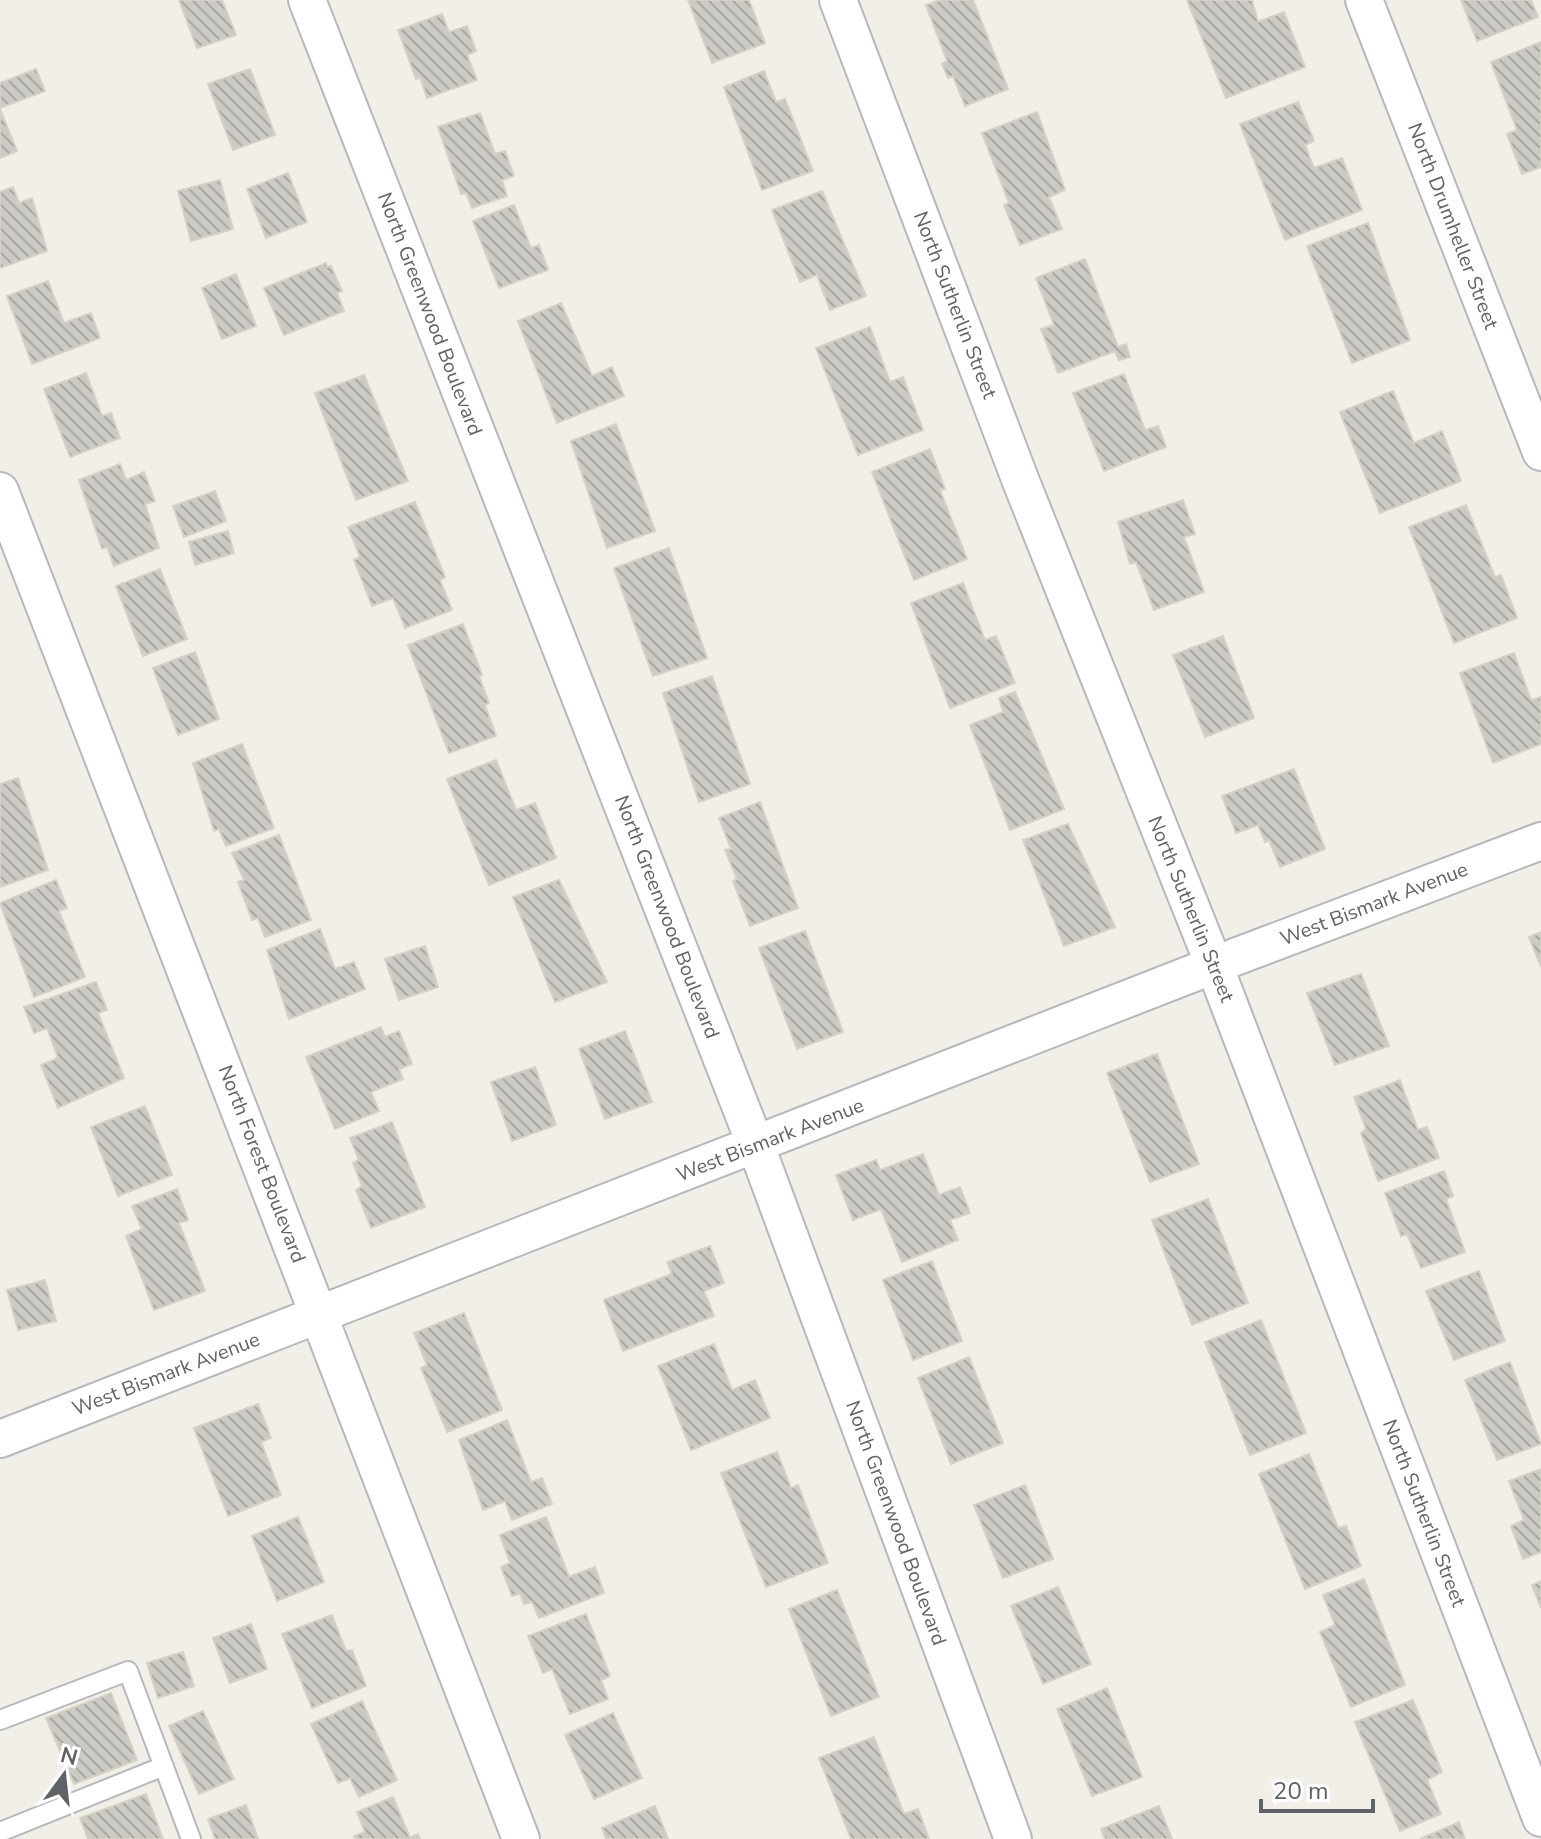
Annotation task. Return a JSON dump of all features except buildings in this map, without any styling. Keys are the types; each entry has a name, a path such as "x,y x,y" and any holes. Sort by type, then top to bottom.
{"street":[{"name":"North Greenwood Boulevard","path":"307,0 756,1146 1013,1839"},
{"name":"North Sutherlin Street","path":"838,0 1020,479 1214,965 1541,1818"},
{"name":"North Drumheller Street","path":"1364,0 1541,452"},
{"name":"North Forest Boulevard","path":"0,491 521,1839"},
{"name":"West Bismark Avenue","path":"0,1439 1214,965 1541,841"}],"lane":[{"path":"0,1720 128,1671 191,1839"},
{"path":"0,1832 164,1766"}]}
